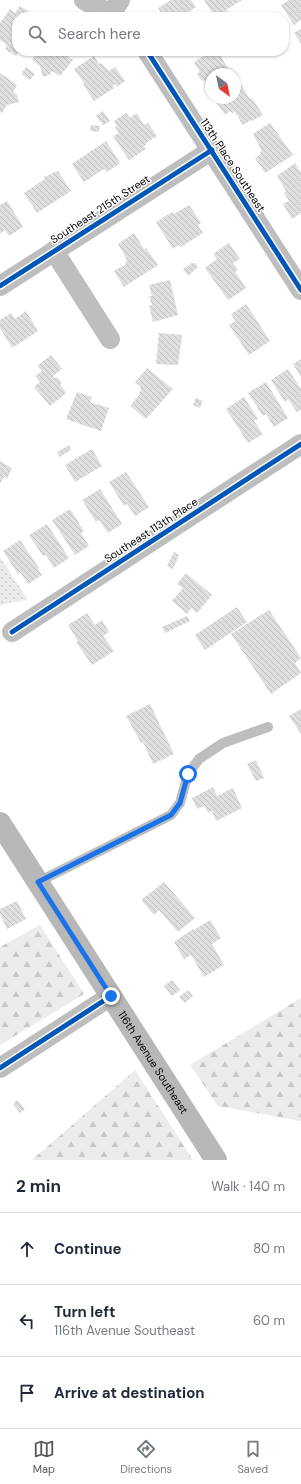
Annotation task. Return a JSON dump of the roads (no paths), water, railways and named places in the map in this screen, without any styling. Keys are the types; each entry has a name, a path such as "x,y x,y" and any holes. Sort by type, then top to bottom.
{"main road":[{"name":"116th Avenue Southeast","path":"0,823 216,1160"}],"street":[{"path":"84,0 115,10"},
{"name":"113th Place Southeast","path":"150,56 301,290"},
{"name":"Southeast 215th Street","path":"0,286 212,150"},
{"path":"54,251 110,339"},
{"name":"Southeast 113th Place","path":"12,632 301,444"},
{"path":"0,1068 111,996"}],"lane":[{"path":"38,882 171,815 180,803 188,774 199,759 223,743 268,727"}]}
